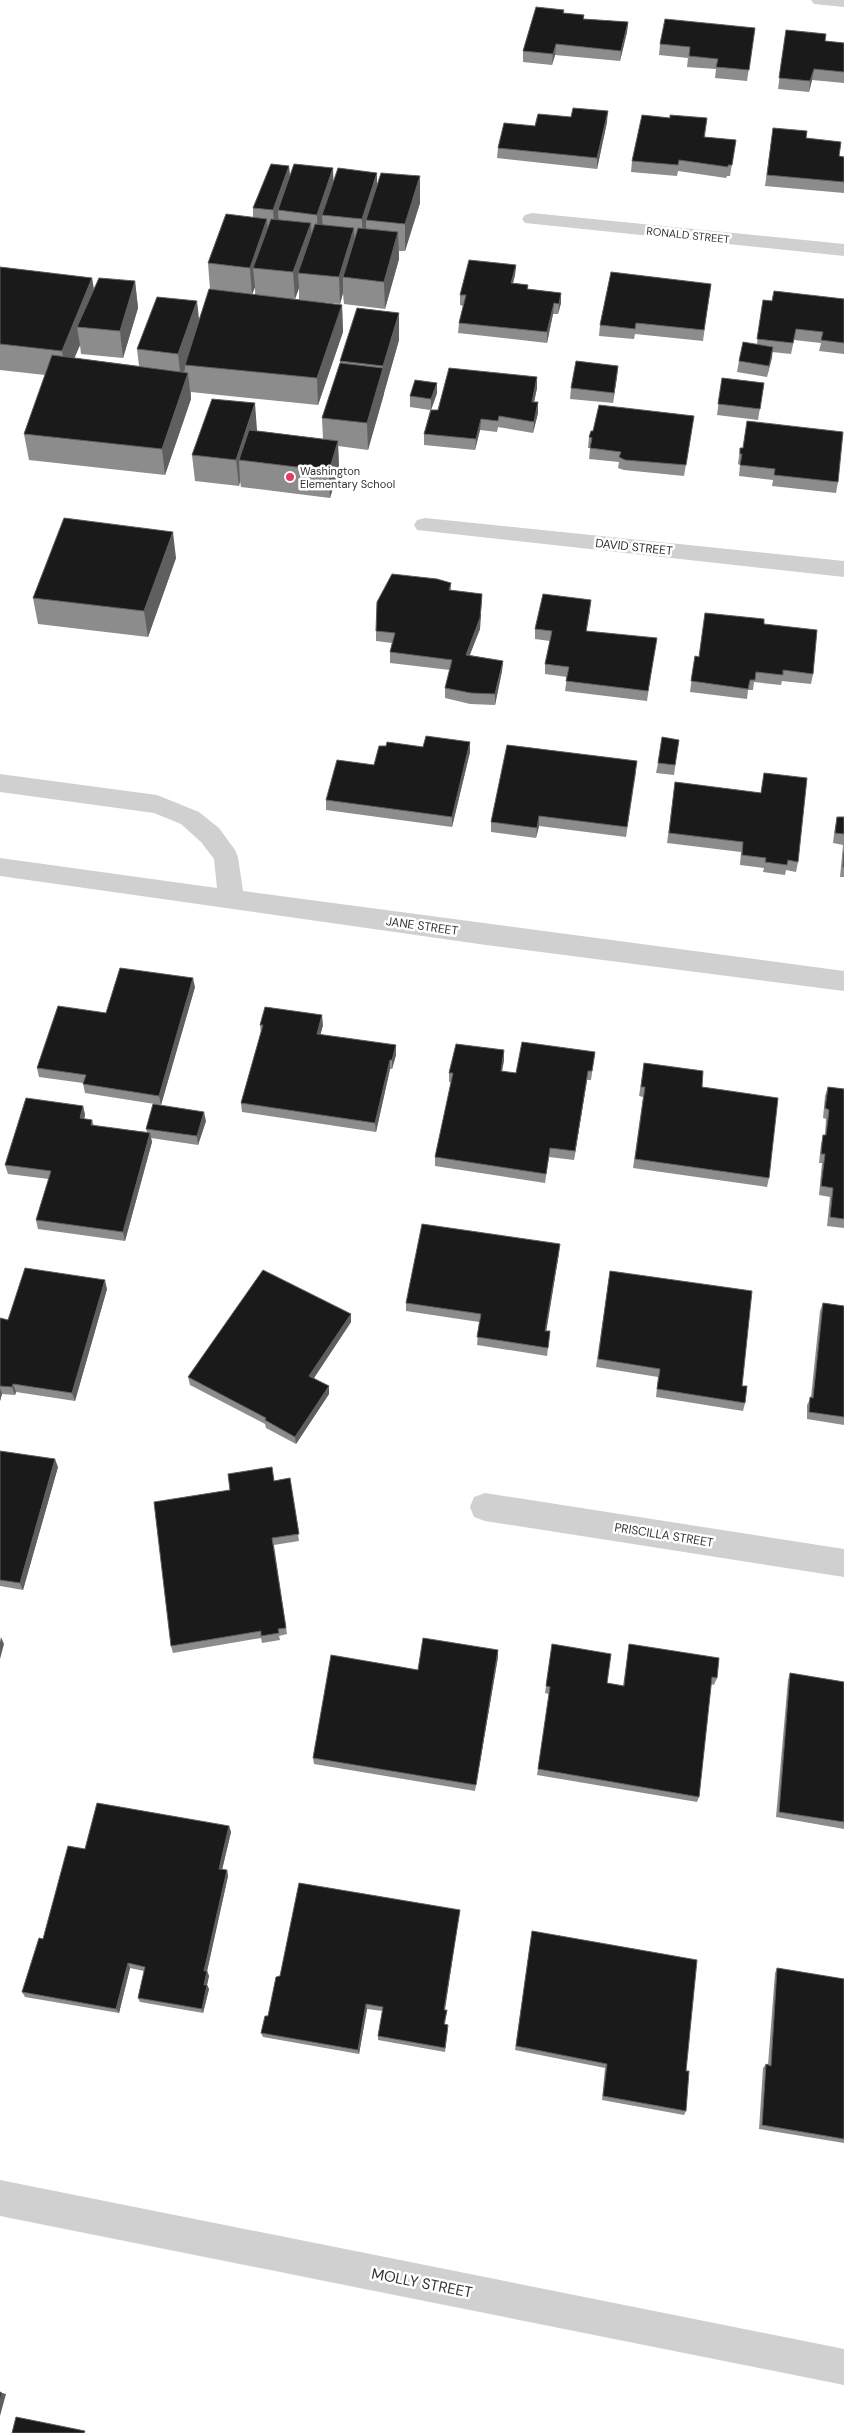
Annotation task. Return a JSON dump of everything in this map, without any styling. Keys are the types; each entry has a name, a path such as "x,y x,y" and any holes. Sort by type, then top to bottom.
{"street":[{"path":"820,0 844,2"},
{"name":"RONALD STREET","path":"532,219 844,250"},
{"name":"DAVID STREET","path":"425,525 844,569"},
{"path":"0,783 157,804 190,818 210,835 226,857 231,898"},
{"name":"JANE STREET","path":"0,867 486,935 844,981"},
{"name":"PRISCILLA STREET","path":"485,1507 844,1563"},
{"name":"MOLLY STREET","path":"0,2198 844,2367"}],"building":[{"path":"536,7 564,10 563,13 584,15 583,19 628,22 621,51 556,44 553,54 523,51"},
{"path":"665,19 755,28 749,70 716,67 718,59 689,56 690,47 660,44"},
{"path":"786,30 826,34 825,41 844,43 844,72 814,69 810,81 779,78"},
{"path":"573,108 608,111 597,158 498,148 504,123 535,126 538,114 571,117"},
{"path":"642,115 670,118 670,115 707,118 704,137 736,140 732,165 728,165 728,167 679,160 678,165 632,161"},
{"path":"773,128 807,131 806,138 841,142 839,156 844,157 844,182 767,175"},
{"path":"271,164 289,166 273,210 253,208"},
{"path":"294,164 333,168 317,215 278,210"},
{"path":"338,168 377,173 362,219 322,215"},
{"path":"381,173 420,176 405,224 366,220"},
{"path":"226,214 267,219 250,268 208,263"},
{"path":"271,219 311,223 293,272 253,268"},
{"path":"315,224 354,228 339,277 298,273"},
{"path":"358,228 398,232 384,282 343,277"},
{"path":"469,260 516,265 511,283 528,285 527,289 561,293 559,304 554,303 547,332 459,323 466,295 460,295"},
{"path":"0,267 92,278 62,351 0,344"},
{"path":"611,272 711,284 704,330 636,323 635,329 600,325"},
{"path":"99,278 135,281 120,331 77,327"},
{"path":"209,289 342,305 317,378 185,365"},
{"path":"774,291 844,299 844,343 821,340 823,332 796,329 793,343 757,339 763,300 772,301"},
{"path":"157,297 197,301 178,354 137,349"},
{"path":"357,308 399,313 383,366 340,361"},
{"path":"743,342 773,347 769,366 739,361"},
{"path":"52,355 188,373 162,449 24,434"},
{"path":"576,361 618,366 614,393 571,388"},
{"path":"340,363 383,368 367,423 322,418"},
{"path":"449,368 537,377 532,402 538,402 534,422 499,416 498,421 481,419 476,439 424,434 431,410 438,410"},
{"path":"722,378 764,383 760,409 718,404"},
{"path":"415,380 437,383 431,399 410,396"},
{"path":"212,399 255,403 236,460 192,455"},
{"path":"599,405 694,416 686,465 625,460 619,457 621,452 590,448 592,438 589,437 591,431 593,431"},
{"path":"747,421 843,432 838,482 774,475 775,469 740,465 742,454 740,454 740,448 743,448"},
{"path":"249,430 338,441 329,471 239,460"},
{"path":"64,518 173,532 144,611 33,598"},
{"path":"392,574 437,579 451,583 449,590 482,594 480,618 466,655 503,661 495,694 471,693 445,688 452,660 390,652 395,633 376,631 377,602"},
{"path":"543,594 591,600 586,631 657,638 648,691 566,681 569,667 545,664 552,631 535,629"},
{"path":"705,613 764,619 764,624 817,630 813,674 783,670 783,675 756,672 755,680 750,680 748,689 691,681 695,656 699,657"},
{"path":"426,736 470,742 452,817 326,800 337,760 374,765 379,746 386,746 387,742 423,747"},
{"path":"662,737 679,740 675,765 658,763"},
{"path":"507,745 637,761 627,827 539,816 537,828 491,822"},
{"path":"764,773 807,778 798,862 788,860 787,865 765,862 766,858 742,855 743,842 669,833 675,782 761,793"},
{"path":"837,817 844,817 844,834 835,833"},
{"path":"120,968 193,978 159,1096 83,1084 86,1075 37,1068 58,1006 106,1013"},
{"path":"265,1007 322,1015 317,1034 396,1045 392,1060 390,1060 375,1123 241,1103 263,1025 260,1025"},
{"path":"522,1042 595,1052 592,1071 588,1071 575,1151 550,1148 546,1174 435,1157 453,1073 449,1073 456,1044 504,1050 501,1071 516,1073"},
{"path":"644,1063 703,1071 702,1087 778,1098 769,1178 635,1159 645,1087 641,1087"},
{"path":"828,1087 844,1089 844,1219 830,1217 833,1188 821,1186 825,1154 821,1154 823,1135 826,1135 829,1110 825,1108"},
{"path":"26,1098 83,1106 80,1118 92,1120 91,1125 150,1133 123,1232 36,1220 51,1171 5,1165"},
{"path":"153,1104 204,1112 197,1136 146,1129"},
{"path":"422,1224 560,1244 545,1331 550,1331 548,1348 477,1337 481,1314 406,1303"},
{"path":"25,1268 105,1280 72,1393 13,1384 12,1387 0,1386 0,1318 8,1320"},
{"path":"263,1270 351,1314 309,1376 329,1386 295,1437 265,1420 266,1418 188,1377"},
{"path":"610,1271 752,1291 742,1386 747,1386 745,1403 657,1389 660,1369 598,1359"},
{"path":"823,1303 844,1306 844,1417 809,1412 810,1397 813,1398"},
{"path":"0,1451 55,1459 20,1583 0,1580"},
{"path":"272,1467 274,1481 290,1478 299,1534 272,1538 286,1628 278,1629 279,1633 261,1636 261,1631 171,1646 154,1502 230,1490 228,1474"},
{"path":"423,1638 498,1650 476,1785 313,1758 331,1655 418,1670"},
{"path":"552,1644 611,1654 607,1683 624,1686 629,1644 719,1658 717,1678 712,1677 699,1797 538,1769 550,1687 546,1686"},
{"path":"790,1673 844,1682 844,1822 779,1812"},
{"path":"97,1803 229,1826 219,1869 227,1870 204,1971 207,1971 204,1985 207,1985 202,2009 138,1998 145,1967 128,1963 116,2009 22,1992 39,1938 43,1939 68,1846 85,1849"},
{"path":"299,1883 460,1910 444,2010 447,2010 444,2024 448,2025 445,2048 378,2036 383,2007 366,2004 358,2050 261,2033 265,2016 268,2016 276,1977 280,1976"},
{"path":"532,1931 697,1960 686,2071 689,2071 686,2111 603,2096 607,2064 516,2046"},
{"path":"777,1968 844,1979 844,2139 762,2125 766,2064 771,2066"},
{"path":"16,2417 85,2431 84,2433 12,2433"}],"place":[{"name":"Washington Elementary School","path":"290,477"}]}
